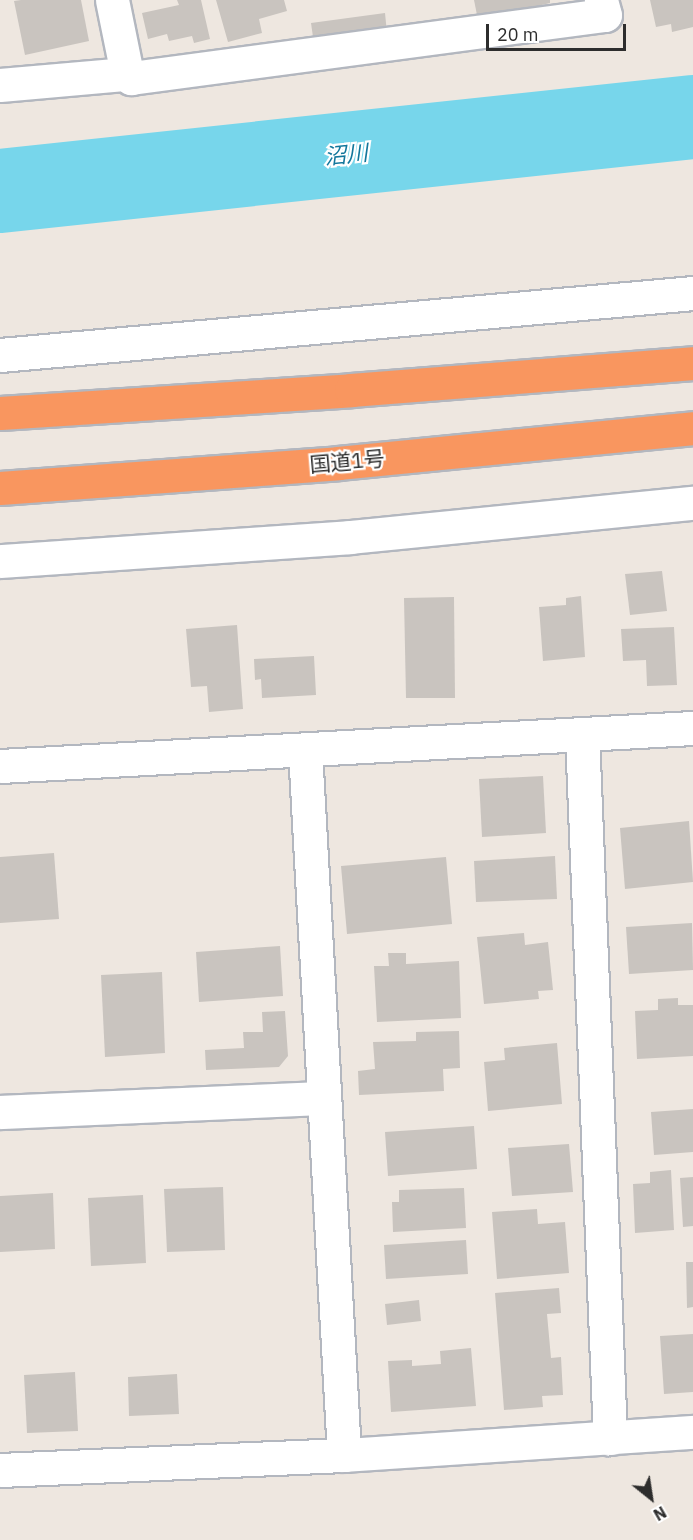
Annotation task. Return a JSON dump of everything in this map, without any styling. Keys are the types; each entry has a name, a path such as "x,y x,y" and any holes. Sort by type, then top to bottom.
{"highway":[{"path":"0,413 351,390 693,363"},
{"name":"国道1号","path":"0,488 338,463 693,428"}],"street":[{"path":"112,0 127,74 131,78 605,15 601,0"},
{"path":"0,85 127,74"},
{"path":"0,355 693,293"},
{"path":"0,561 350,537 693,503"},
{"path":"0,766 693,728"},
{"path":"582,734 610,1438"},
{"path":"305,750 322,1098 344,1455"},
{"path":"0,1112 322,1098"},
{"path":"0,1470 344,1455 693,1432"}],"building":[{"path":"81,0 89,41 25,55 14,1"},
{"path":"177,0 201,0 210,39 194,43 192,36 169,41 167,34 148,39 142,13 179,5"},
{"path":"216,0 284,0 287,11 259,19 262,33 228,42"},
{"path":"474,0 550,0 550,3 478,20"},
{"path":"650,0 693,0 693,27 672,32 671,24 656,27"},
{"path":"385,13 387,33 314,44 311,23"},
{"path":"662,571 667,611 630,615 625,574"},
{"path":"581,596 585,657 543,661 539,607 566,605 566,598"},
{"path":"454,597 455,698 406,698 404,598"},
{"path":"237,625 243,709 209,712 207,686 191,687 186,629"},
{"path":"674,627 677,685 647,686 646,660 623,661 621,629"},
{"path":"314,656 316,695 262,698 261,679 255,680 254,659"},
{"path":"543,776 546,833 482,837 479,779"},
{"path":"689,821 693,882 625,889 620,828"},
{"path":"54,853 59,919 0,923 0,857"},
{"path":"555,856 557,899 476,902 474,861"},
{"path":"446,857 452,924 347,934 341,866"},
{"path":"692,923 693,970 629,974 626,927"},
{"path":"524,933 525,945 548,942 553,990 538,991 539,999 484,1004 477,937"},
{"path":"280,946 283,996 199,1002 196,952"},
{"path":"388,953 406,953 406,964 459,961 461,1018 377,1022 374,966 389,966"},
{"path":"162,972 165,1053 105,1057 101,975"},
{"path":"678,998 678,1005 693,1005 693,1056 637,1059 635,1011 658,1010 658,999"},
{"path":"285,1011 288,1056 279,1067 206,1070 205,1050 244,1048 243,1032 263,1032 262,1012"},
{"path":"459,1031 460,1068 443,1069 444,1091 359,1095 358,1071 375,1069 373,1042 416,1041 416,1032"},
{"path":"557,1043 562,1104 488,1111 484,1062 505,1060 504,1048"},
{"path":"693,1109 693,1152 654,1155 651,1112"},
{"path":"474,1126 477,1169 388,1176 385,1132"},
{"path":"569,1144 573,1192 512,1196 508,1148"},
{"path":"671,1170 674,1230 635,1233 633,1184 650,1183 650,1172"},
{"path":"693,1177 693,1226 683,1227 680,1178"},
{"path":"223,1187 225,1250 167,1252 164,1189"},
{"path":"464,1188 466,1228 393,1232 392,1202 399,1202 399,1190"},
{"path":"53,1193 55,1249 0,1252 0,1196"},
{"path":"143,1195 146,1263 91,1266 88,1198"},
{"path":"537,1209 538,1224 565,1222 569,1273 497,1279 492,1212"},
{"path":"466,1240 468,1274 386,1279 384,1245"},
{"path":"686,1262 693,1262 693,1307 687,1308"},
{"path":"559,1288 561,1313 547,1314 551,1358 561,1357 563,1395 542,1396 543,1407 504,1410 495,1293"},
{"path":"419,1300 421,1321 387,1325 385,1304"},
{"path":"693,1334 693,1392 664,1394 660,1336"},
{"path":"471,1348 476,1406 391,1412 388,1361 412,1360 412,1366 441,1364 440,1351"},
{"path":"75,1372 78,1431 27,1433 24,1375"},
{"path":"177,1374 179,1414 129,1416 128,1377"}],"waterway":[{"name":"沼川","path":"0,191 693,117"}]}
